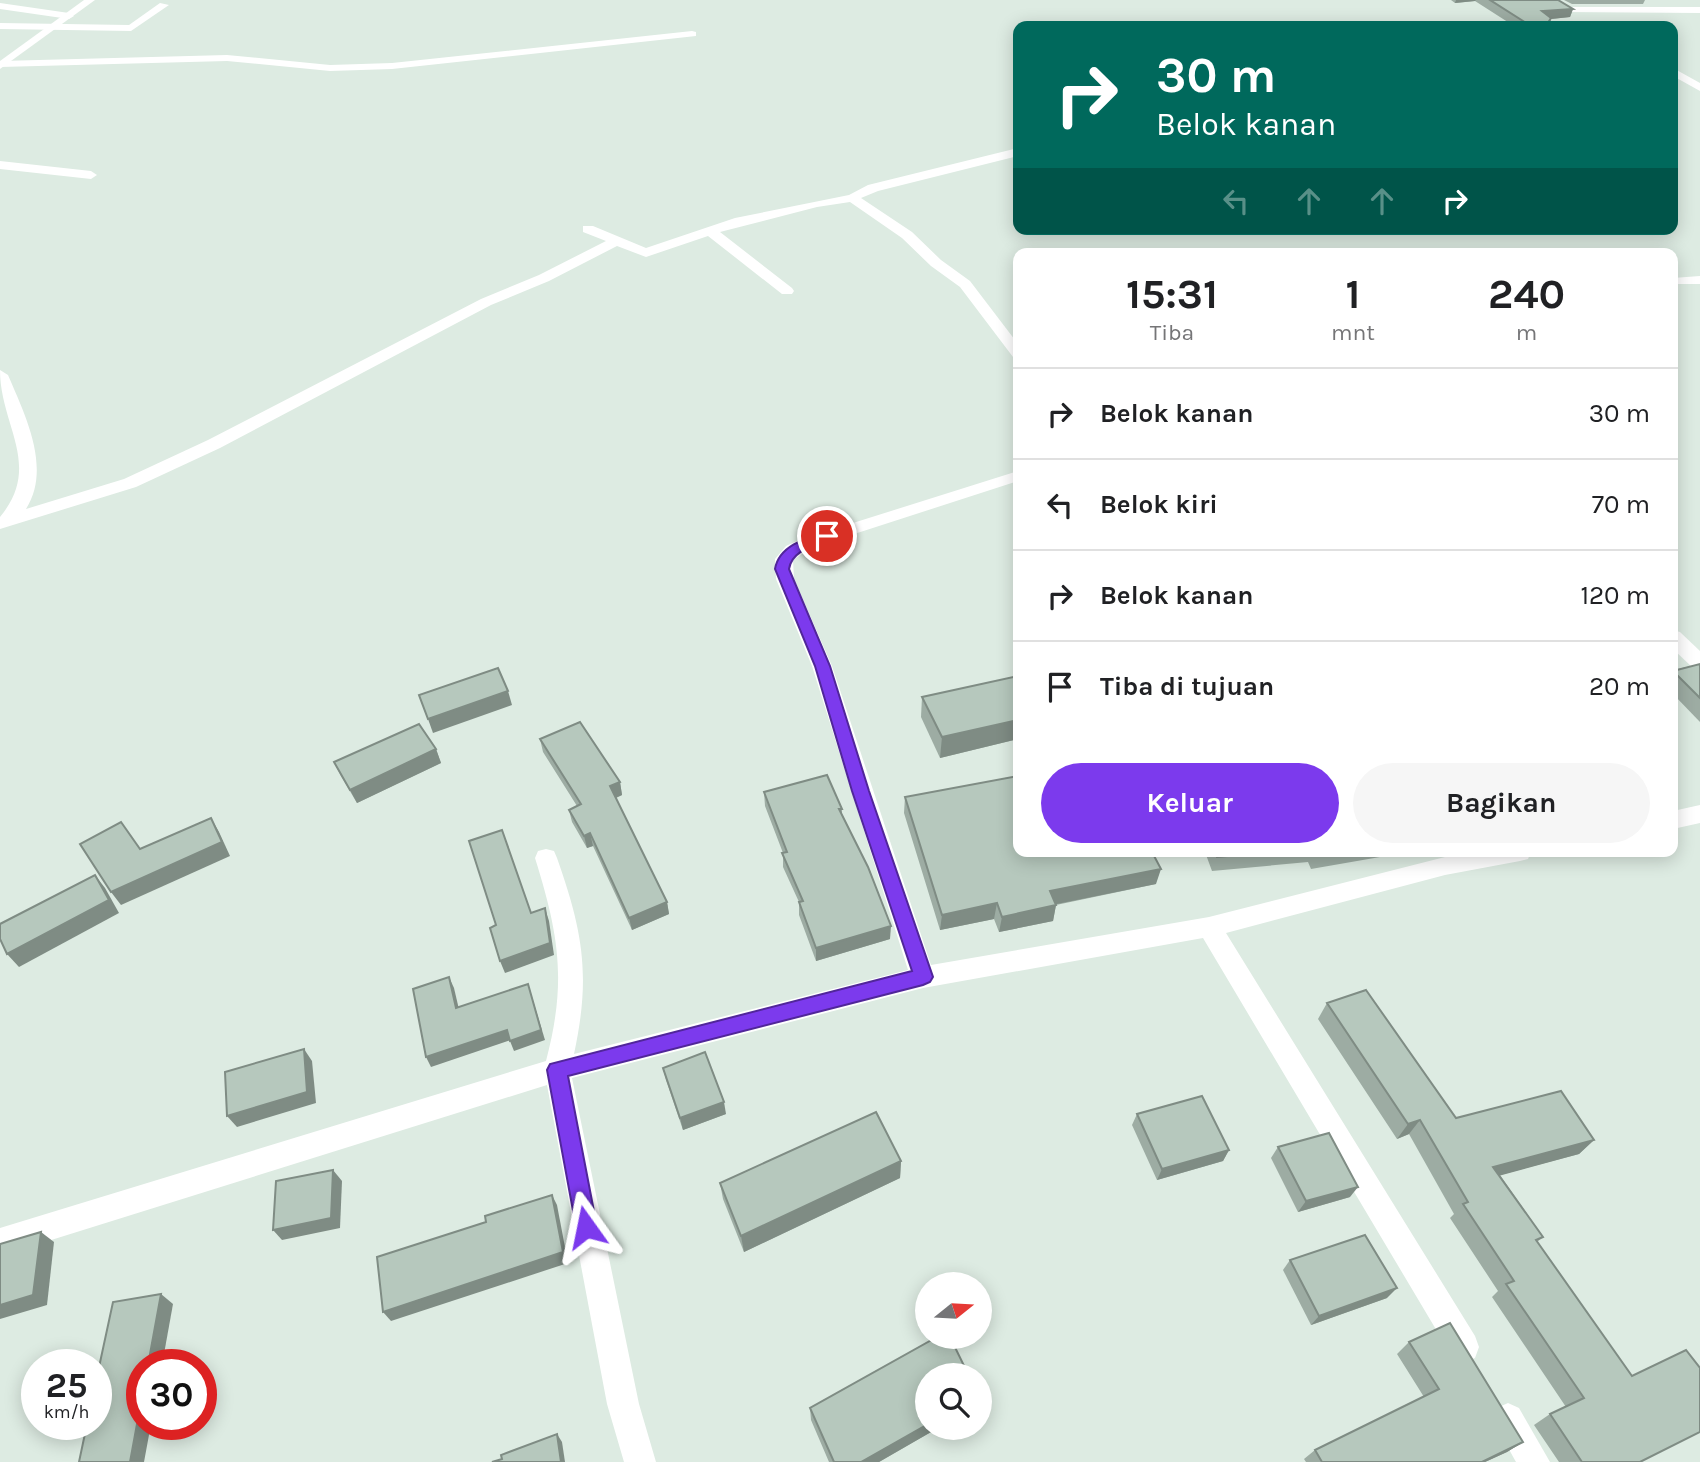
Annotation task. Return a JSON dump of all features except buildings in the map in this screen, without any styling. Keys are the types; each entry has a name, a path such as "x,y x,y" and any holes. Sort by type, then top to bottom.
{"street":[{"path":"0,62 12,57 90,0"},
{"path":"96,60 131,27 164,5"},
{"path":"0,6 69,16"},
{"path":"1588,21 1565,8 1700,10"},
{"path":"0,26 131,27"},
{"path":"0,62 227,58 296,67 392,66 692,34"},
{"path":"1678,74 1700,88"},
{"path":"588,229 646,253 753,218 852,198 873,188 1013,153"},
{"path":"0,165 91,175"},
{"path":"852,198 907,235 936,263 965,284 1013,347"},
{"path":"711,232 787,291"},
{"path":"3,522 71,503 155,472 474,308 544,278 617,241"},
{"path":"1678,281 1700,280"},
{"path":"0,374 21,427 29,480 24,501 3,522"},
{"path":"923,977 860,791 822,666 785,579 784,559 792,550 805,544 1013,478"},
{"path":"1678,642 1700,663"},
{"path":"1678,819 1700,814"},
{"path":"0,1242 557,1070 923,977 1209,927 1446,866 1494,857"},
{"path":"547,858 567,924 572,978 567,1031 557,1070 623,1404 639,1462"},
{"path":"1209,927 1534,1462"}],"route":[{"path":"586,1227 557,1070 923,977 860,791 822,666 782,569 784,559 792,550 827,536"}]}
